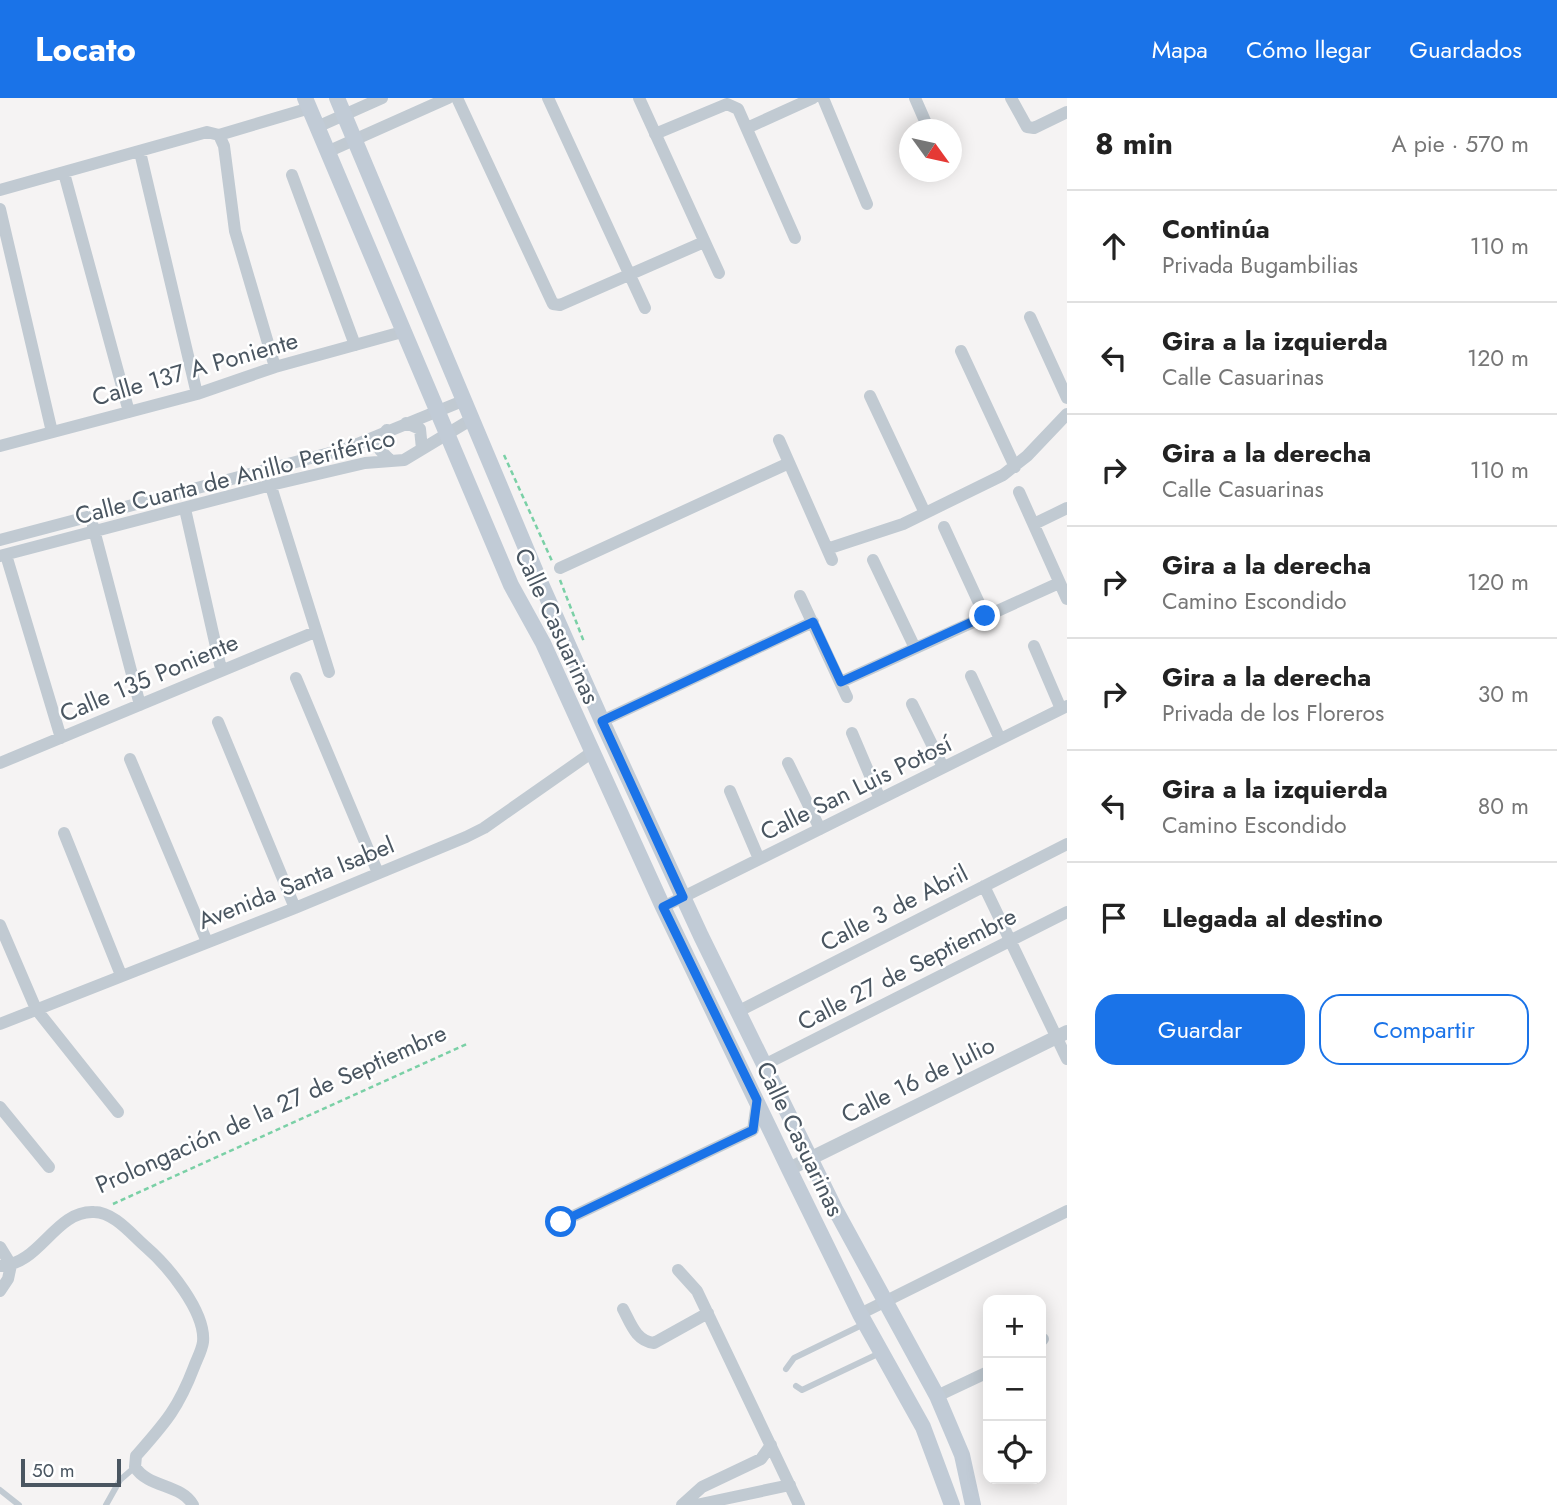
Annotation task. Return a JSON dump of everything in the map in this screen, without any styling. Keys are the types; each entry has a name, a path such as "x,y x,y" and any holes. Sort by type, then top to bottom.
{"main road":[{"name":"Calle Casuarinas","path":"337,98 602,721 683,897 811,1158 883,1302 937,1396 962,1455 973,1505"},
{"name":"Calle Casuarinas","path":"307,103 511,585 543,643 591,753 789,1170 863,1319 923,1427 952,1505"}],"street":[{"path":"317,127 345,115 363,102 382,98"},
{"path":"327,152 448,98"},
{"path":"457,98 553,304 560,305 704,242"},
{"path":"548,98 645,308"},
{"path":"639,98 719,274"},
{"path":"747,128 813,98"},
{"path":"823,98 867,204"},
{"path":"915,98 924,119"},
{"path":"1011,98 1027,127 1034,128 1067,112"},
{"path":"0,190 207,132 219,135 307,103"},
{"path":"655,134 727,104 738,109 795,238"},
{"path":"219,135 225,146 235,231 275,367"},
{"path":"140,152 197,394"},
{"path":"64,173 129,412"},
{"path":"292,174 355,345"},
{"path":"0,209 52,432"},
{"path":"1030,317 1067,398"},
{"name":"Calle 137 A Poniente","path":"0,446 197,394 275,367 402,332"},
{"path":"961,351 1015,467"},
{"path":"870,396 925,513"},
{"name":"Calle Cuarta de Anillo Periférico","path":"0,540 345,449 465,400"},
{"path":"779,440 830,555 925,513 1015,467 1067,414"},
{"name":"Calle Cuarta de Anillo Periférico","path":"3,556 271,485 365,463 404,460 472,419"},
{"path":"406,423 420,429 422,449"},
{"path":"387,430 381,438 380,450 391,461"},
{"path":"560,568 789,463"},
{"path":"266,470 329,672"},
{"path":"1019,492 1067,599"},
{"path":"1034,524 1067,508"},
{"path":"185,509 221,669"},
{"path":"90,516 140,705"},
{"path":"944,527 985,616"},
{"path":"3,556 61,738"},
{"path":"873,560 915,648"},
{"path":"841,682 1059,583"},
{"path":"800,596 847,697"},
{"path":"602,721 813,622"},
{"name":"Calle 135 Poniente","path":"0,764 221,669 315,632"},
{"path":"1034,646 1064,707"},
{"path":"971,676 1000,739"},
{"path":"296,678 378,873"},
{"path":"912,704 943,767"},
{"name":"Calle San Luis Potosí","path":"663,907 1064,707"},
{"path":"218,722 295,908"},
{"path":"852,733 880,799"},
{"name":"Avenida Santa Isabel","path":"0,1024 295,908 484,828 591,753"},
{"path":"130,759 207,942"},
{"path":"788,764 820,829"},
{"path":"730,791 760,859"},
{"path":"64,833 121,975"},
{"name":"Calle 3 de Abril","path":"740,1011 1067,844"},
{"path":"984,886 1063,1034 1067,1059"},
{"name":"Calle 27 de Septiembre","path":"766,1064 1067,912"},
{"path":"0,925 36,1009 118,1112"},
{"name":"Calle 16 de Julio","path":"789,1170 1063,1034"},
{"path":"561,1222 753,1130 757,1100"},
{"path":"0,1108 49,1167"},
{"path":"863,1319 883,1302 1067,1211"},
{"path":"97,1212 111,1218 154,1254 182,1286 202,1330 200,1349 180,1403 136,1456 135,1468 141,1477 182,1494 193,1505"},
{"name":"Prolongación de la 27 de Septiembre","path":"6,1266 24,1260 74,1216 97,1212"},
{"path":"0,1247 9,1279 0,1291"},
{"path":"678,1270 697,1291 799,1505"},
{"path":"623,1309 638,1336 644,1342 654,1343 708,1313"},
{"path":"937,1396 983,1374"},
{"path":"682,1505 702,1487 761,1459 771,1445"},
{"path":"696,1505 790,1485"}],"lane":[{"path":"786,1369 794,1358 863,1319"},
{"path":"796,1386 802,1390 882,1352"},
{"path":"106,1505 120,1480 135,1468"},
{"path":"0,1490 19,1505"}],"path":[{"path":"501,448 584,643"},
{"name":"Prolongación de la 27 de Septiembre","path":"97,1212 469,1043"}],"route":[{"path":"561,1222 753,1130 757,1100 663,907 683,897 602,721 813,622 841,682 985,616"}]}
